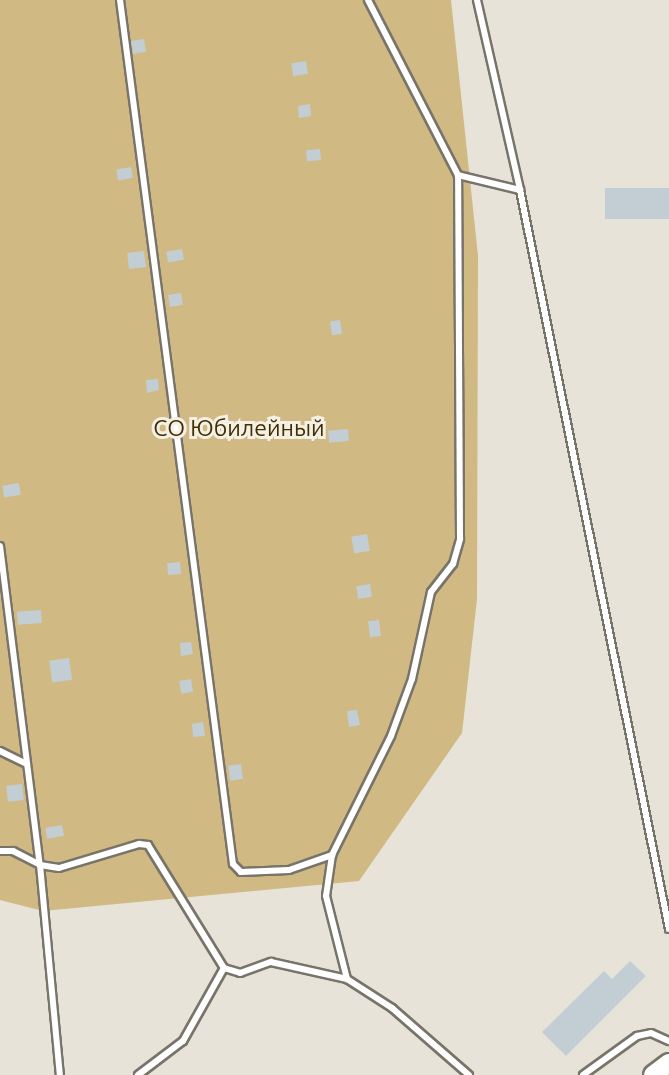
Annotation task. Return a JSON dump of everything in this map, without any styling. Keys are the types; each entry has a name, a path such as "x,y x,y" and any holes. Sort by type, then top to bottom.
{"street":[{"path":"653,1075 669,1063"}],"lane":[{"path":"120,0 233,864 241,872 289,870 331,855"},
{"path":"347,979 326,896 331,855 391,736 412,679 431,592 453,564 460,539 458,175 368,0"},
{"path":"477,0 520,190 669,929"},
{"path":"458,175 520,190"},
{"path":"0,546 40,865 60,1075"},
{"path":"0,751 27,764"},
{"path":"0,851 13,851 40,865 59,868 139,844 148,845 224,968 240,973 271,962 347,979 392,1008 469,1075"},
{"path":"138,1075 183,1041 224,968"},
{"path":"583,1075 637,1036 651,1034 669,1041"}],"green space":[{"name":"СО Юбилейный","path":"0,0 451,0 478,256 477,599 462,733 359,881 43,911 0,900"}],"building":[{"path":"144,39 146,52 133,54 131,41"},
{"path":"306,61 308,74 293,76 291,63"},
{"path":"310,104 311,116 299,118 298,106"},
{"path":"320,149 321,160 307,161 306,150"},
{"path":"131,167 133,178 118,180 116,170"},
{"path":"605,188 669,188 669,219 605,219"},
{"path":"182,249 184,260 168,263 166,252"},
{"path":"144,251 146,267 129,269 127,253"},
{"path":"181,293 183,305 170,307 168,295"},
{"path":"340,320 342,334 332,335 330,321"},
{"path":"158,379 159,390 147,393 146,380"},
{"path":"348,429 349,441 329,443 328,431"},
{"path":"19,483 21,495 4,498 2,486"},
{"path":"367,534 370,551 354,554 351,537"},
{"path":"180,562 181,574 168,575 167,563"},
{"path":"370,584 372,597 358,599 356,586"},
{"path":"41,610 42,623 18,625 17,612"},
{"path":"379,620 381,636 370,637 368,621"},
{"path":"191,642 193,654 181,656 180,643"},
{"path":"69,658 72,680 52,683 49,661"},
{"path":"191,679 193,692 181,694 179,681"},
{"path":"357,710 360,725 349,727 347,711"},
{"path":"203,722 205,736 193,737 192,724"},
{"path":"241,764 243,779 230,781 228,766"},
{"path":"22,784 24,800 8,802 6,786"},
{"path":"62,825 64,836 47,839 45,828"},
{"path":"630,961 646,976 566,1056 542,1032 604,971 612,979"}]}
